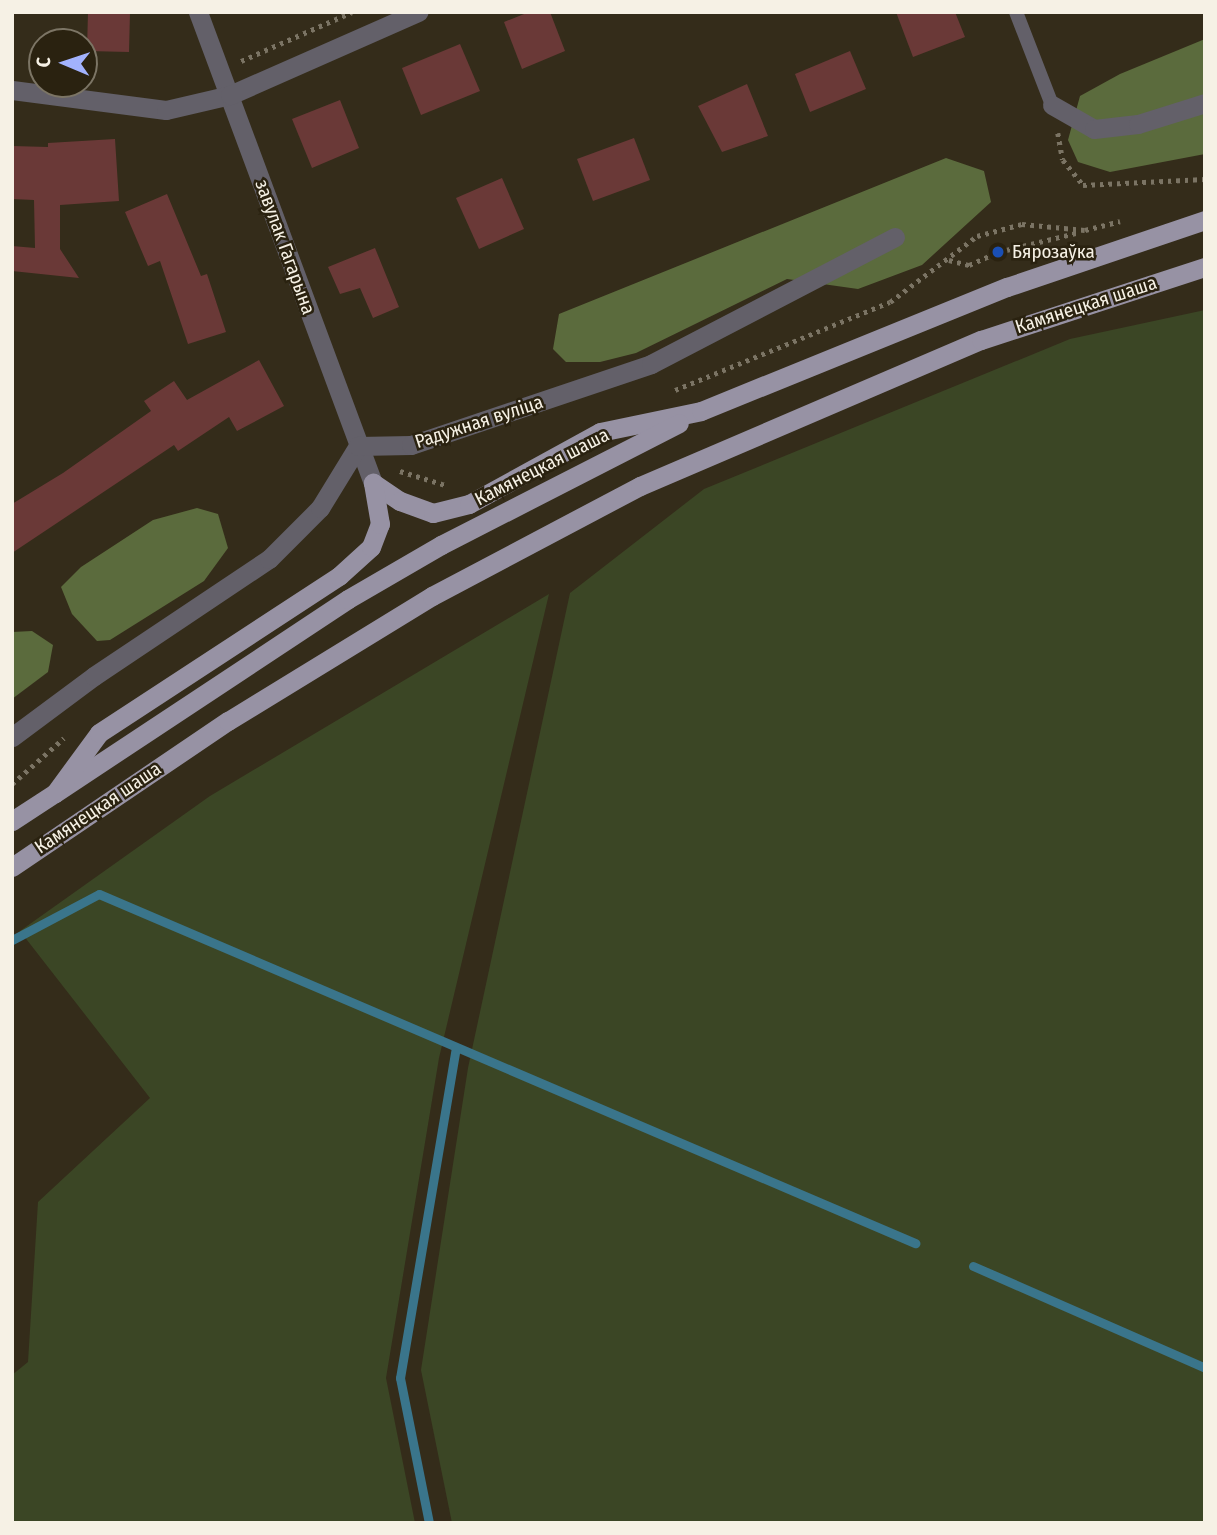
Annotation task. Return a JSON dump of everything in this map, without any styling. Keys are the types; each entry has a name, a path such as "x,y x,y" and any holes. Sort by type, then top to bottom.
{"main road":[{"name":"Камянецкая шаша","path":"373,482 400,501 433,513 469,504 600,432 701,411 1007,287 1205,220"},
{"name":"Камянецкая шаша","path":"12,867 228,722 432,596 640,486 981,340 1205,267"},
{"path":"55,793 348,598 442,545 701,411"},
{"name":"Камянецкая шаша","path":"12,821 55,793 99,733 339,576 371,547 380,524 373,482"}],"street":[{"name":"завулак Гагарына","path":"198,12 373,482"},
{"path":"12,90 166,110 230,95 418,12"},
{"path":"1052,105 1094,128 1138,124 1205,103"},
{"name":"Радужная вуліца","path":"358,446 411,445 651,364 895,237"},
{"path":"12,737 94,676 269,559 320,508 358,446"}],"lane":[{"path":"1016,12 1052,105"}],"path":[{"path":"220,70 352,12"},
{"path":"1063,160 1083,185 1205,179"},
{"path":"948,260 969,265 998,252 1085,230"}],"green space":[{"path":"1205,39 1205,154 1110,172 1078,162 1068,140 1080,96 1120,74"},
{"path":"946,158 984,171 991,202 922,265 858,289 787,279 636,353 600,362 566,362 553,349 559,314"},
{"path":"1205,310 1205,1523 452,1523 421,1370 468,1068 570,593 704,489 1070,339"},
{"path":"197,508 218,514 228,548 204,581 110,640 97,641 72,614 61,587 81,567 153,520"},
{"path":"549,594 439,1058 386,1378 415,1523 12,1523 12,1375 28,1362 38,1202 150,1098 20,931 210,796"},
{"path":"32,631 53,645 48,672 12,699 12,632"}],"building":[{"path":"88,12 130,12 129,52 98,51 98,28 88,28"},
{"path":"529,12 550,12 565,51 522,69 504,22"},
{"path":"896,12 955,12 965,37 913,57"},
{"path":"460,44 480,91 421,115 402,68"},
{"path":"850,51 866,89 810,112 795,74"},
{"path":"747,84 768,136 722,152 698,106"},
{"path":"340,100 359,148 312,168 292,119"},
{"path":"634,138 650,180 593,201 577,159"},
{"path":"115,139 119,201 60,205 60,249 79,278 12,271 12,246 35,248 34,200 12,199 12,146 48,147 48,143"},
{"path":"502,178 524,229 479,249 456,198"},
{"path":"167,194 201,276 207,274 226,332 188,344 160,261 148,266 125,212"},
{"path":"375,248 399,307 373,318 360,288 340,294 328,267"},
{"path":"259,360 284,406 237,431 229,417 178,451 174,445 12,553 12,504 63,473 151,411 144,401 174,381 187,400"}],"waterway":[{"path":"12,940 99,894 915,1243"},
{"path":"429,1523 400,1378 456,1048"},
{"path":"973,1266 1205,1368"}],"place":[{"name":"Бярозаўка","path":"998,252"}]}
